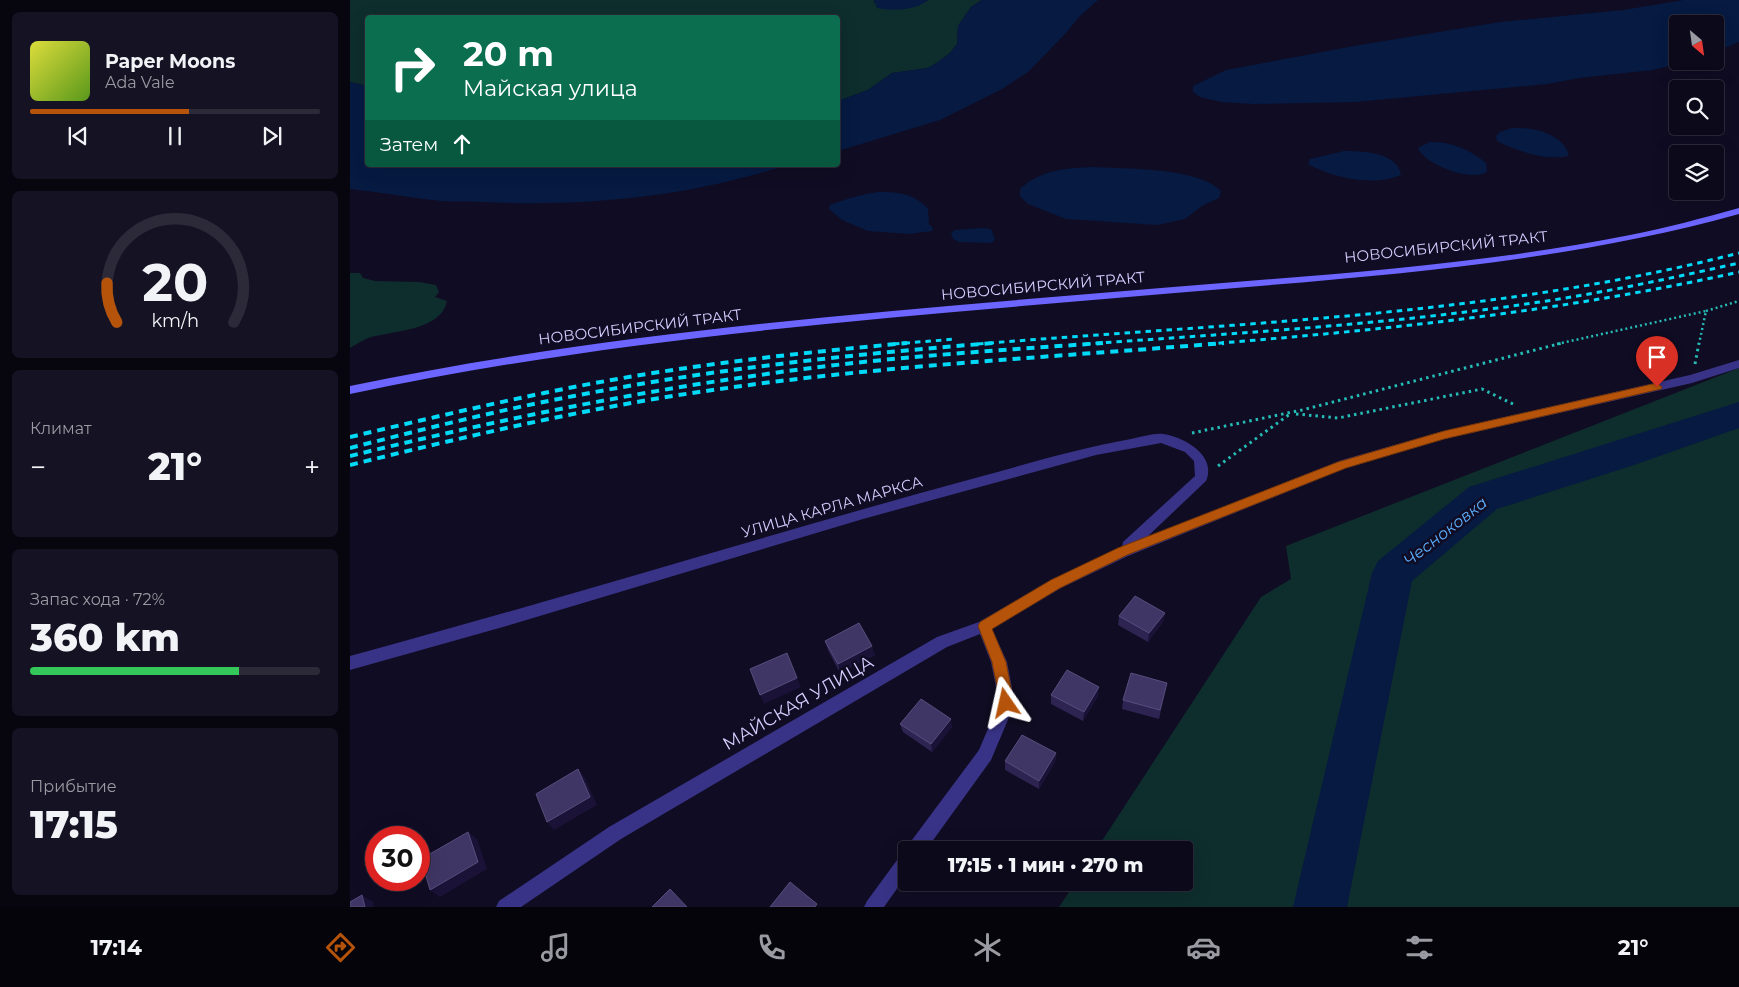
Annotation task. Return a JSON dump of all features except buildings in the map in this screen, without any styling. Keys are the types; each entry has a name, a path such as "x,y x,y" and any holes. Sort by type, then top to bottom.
{"main road":[{"name":"НОВОСИБИРСКИЙ ТРАКТ","path":"350,390 423,373 524,356 737,329 1266,281 1531,254 1629,238 1739,211"}],"street":[{"path":"1123,552 1342,465 1444,435 1692,379 1739,364"},
{"path":"1123,552 1201,478 1200,460 1189,449 1162,438"},
{"name":"УЛИЦА КАРЛА МАРКСА","path":"350,663 512,618 873,511 1096,450 1162,438"},
{"name":"МАЙСКАЯ УЛИЦА","path":"505,907 615,833 942,642 984,626 1056,584 1123,552"},
{"path":"922,841 985,755 1006,703 999,662 984,626"},
{"path":"873,907 898,873"}],"path":[{"path":"1162,438 1236,426 1291,413 1579,338 1706,312 1739,301"},
{"path":"1692,379 1706,312"},
{"path":"1201,478 1291,413 1338,418 1482,389 1534,414"}],"green space":[{"path":"350,0 874,0 874,3 924,3 928,0 982,0 971,7 958,26 957,44 950,53 938,62 928,68 892,73 868,90 840,100 840,15 365,15 365,86 350,82"},
{"path":"350,273 360,273 363,278 375,281 419,282 436,285 439,292 435,297 447,301 443,311 427,324 404,331 371,337 350,348"},
{"path":"1739,368 1739,907 1059,907 1070,891 1193,891 1193,841 1102,841 1261,597 1291,579 1286,546"}],"water":[{"path":"874,0 928,0 923,4 910,8 889,10 877,8"},
{"path":"982,0 1098,0 1080,16 1028,72 1002,89 940,120 840,150 840,100 868,90 892,73 928,68 938,62 950,53 957,44 958,26 971,7"},
{"path":"1684,0 1739,0 1739,42 1724,48 1724,15 1669,15 1669,66 1653,70 1579,78 1548,84 1355,102 1253,104 1221,102 1200,97 1193,92 1193,86 1226,70 1354,46 1500,22 1623,10"},
{"path":"350,82 365,86 365,167 780,167 712,185 674,192 598,201 560,203 446,201 350,189"},
{"path":"1512,128 1538,130 1546,133 1561,142 1569,156 1541,156 1497,141 1496,136 1500,132"},
{"path":"1430,142 1446,143 1467,150 1486,163 1487,172 1480,175 1470,175 1439,166 1422,154 1418,148"},
{"path":"1344,151 1378,154 1386,157 1398,167 1401,175 1379,180 1354,179 1341,177 1308,164 1310,159"},
{"path":"1092,167 1179,173 1210,183 1221,191 1219,198 1202,206 1185,219 1157,225 1066,219 1028,204 1020,196 1020,189 1045,174 1063,169"},
{"path":"879,192 900,193 918,200 928,209 929,224 933,228 932,231 909,234 868,231 842,220 829,209 830,205 860,195"},
{"path":"991,229 995,239 992,243 959,242 953,239 951,233 955,230"}],"waterway":[{"name":"Чесноковка","path":"1320,907 1393,573 1483,498 1621,455 1739,415"}],"railway":[{"path":"978,344 1361,315 1456,304 1551,291 1646,274 1739,253"},
{"path":"1085,344 1378,322 1495,308 1600,292 1739,263"},
{"path":"1208,344 1342,332 1475,317 1607,298 1739,272"},
{"path":"894,344 956,339"},
{"path":"350,437 461,411 610,380 712,364 907,343"},
{"path":"350,448 518,407 626,386 836,357 994,343"},
{"path":"350,456 554,410 708,383 802,369 888,360 1103,343"},
{"path":"350,465 488,432 580,413 720,389 972,362 1224,343"}],"route":[{"path":"1006,703 999,662 984,626 1056,584 1123,552 1342,465 1444,435 1657,387"}]}
